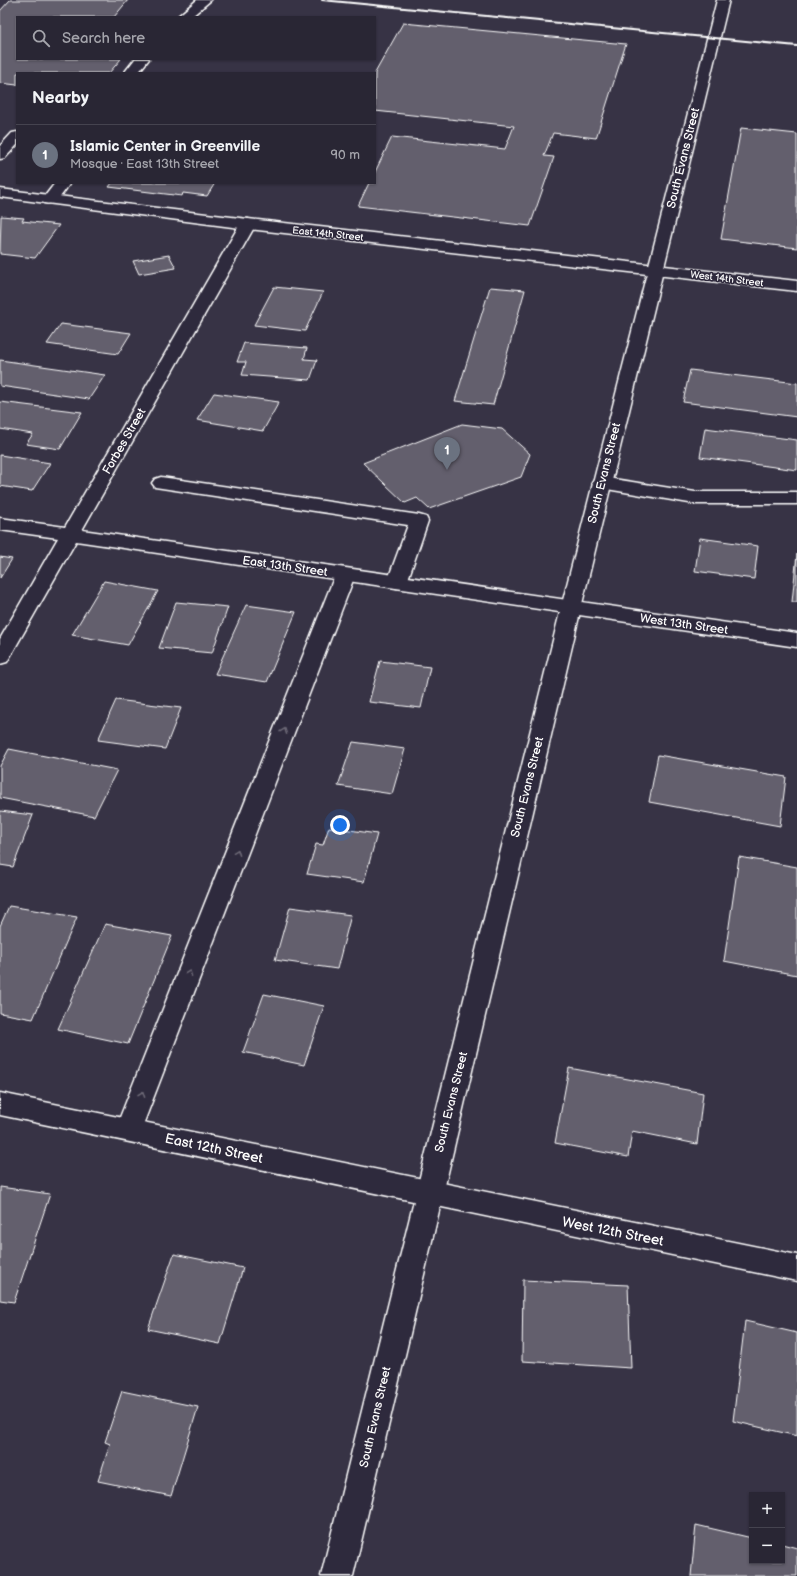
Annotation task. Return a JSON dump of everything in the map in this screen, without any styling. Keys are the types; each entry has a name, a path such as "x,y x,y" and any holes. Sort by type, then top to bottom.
{"street":[{"path":"185,16 205,0"},
{"name":"South Evans Street","path":"337,1576 601,483 723,0"},
{"path":"131,72 141,60"},
{"path":"0,156 16,137"},
{"path":"49,200 62,184"},
{"name":"East 14th Street","path":"0,193 248,224 656,270"},
{"name":"Forbes Street","path":"0,657 248,224"},
{"name":"West 14th Street","path":"656,270 797,286"},
{"path":"161,483 419,521 396,582"},
{"path":"601,483 695,498 797,498"},
{"name":"East 13th Street","path":"0,524 571,608"},
{"path":"128,1130 345,575"},
{"name":"West 13th Street","path":"571,608 797,640"},
{"name":"East 12th Street","path":"0,1104 429,1193"},
{"name":"West 12th Street","path":"429,1193 797,1268"}],"building":[{"path":"10,0 128,0 115,16 16,16 16,60 120,60 110,72 16,72 16,85 0,83 0,11"},
{"path":"403,23 626,44 596,138 553,133 544,156 554,157 530,226 358,206 369,184 376,184 376,170 392,137 505,149 514,126 376,111 376,72"},
{"path":"741,128 797,134 797,248 721,239"},
{"path":"111,184 214,184 207,196 183,193 182,196 109,187"},
{"path":"1,216 24,218 22,221 59,225 35,258 0,254"},
{"path":"169,255 176,268 139,274 133,261"},
{"path":"274,287 323,292 305,331 254,325"},
{"path":"490,287 525,290 493,405 455,401"},
{"path":"61,324 131,333 118,354 47,344"},
{"path":"244,343 307,348 304,359 317,360 310,380 242,375 246,362 237,362"},
{"path":"0,360 105,375 89,399 0,386"},
{"path":"690,370 797,383 797,417 683,402"},
{"path":"214,393 279,402 263,431 197,420"},
{"path":"0,402 82,412 60,449 26,444 33,434 0,429"},
{"path":"462,424 502,429 530,454 521,477 429,509 417,498 405,503 363,463"},
{"path":"705,428 797,440 797,470 700,457"},
{"path":"0,455 50,463 32,491 0,486"},
{"path":"700,538 758,546 754,579 695,571"},
{"path":"797,554 797,602 792,602"},
{"path":"0,557 12,559 0,578"},
{"path":"104,581 158,591 128,645 72,635"},
{"path":"176,602 228,607 212,653 159,648"},
{"path":"246,605 296,612 267,682 215,674"},
{"path":"380,661 430,667 421,708 369,702"},
{"path":"116,700 181,708 165,749 98,740"},
{"path":"353,742 405,749 392,794 338,786"},
{"path":"9,749 117,770 94,816 0,798 0,766"},
{"path":"658,755 786,777 780,826 649,802"},
{"path":"0,811 33,815 13,867 0,865"},
{"path":"329,827 377,834 364,882 307,874 316,844 323,845"},
{"path":"739,857 797,867 797,975 724,961"},
{"path":"9,906 77,917 33,1019 0,1013 0,926"},
{"path":"290,907 351,915 337,969 275,960"},
{"path":"105,924 172,936 128,1044 58,1029"},
{"path":"264,994 324,1006 304,1065 243,1052"},
{"path":"569,1068 703,1093 697,1144 632,1131 628,1157 555,1143"},
{"path":"0,1187 50,1194 14,1302 0,1300"},
{"path":"174,1254 243,1268 220,1344 148,1329"},
{"path":"523,1280 628,1285 631,1368 522,1361"},
{"path":"745,1321 797,1333 797,1436 733,1421"},
{"path":"122,1391 198,1407 171,1496 98,1481 110,1444 105,1442"},
{"path":"696,1525 749,1537 749,1564 785,1564 785,1545 797,1548 797,1576 691,1576"}],"railway":[{"path":"322,0 797,46"}],"place":[{"name":"Islamic Center in Greenville","path":"447,470"}]}
